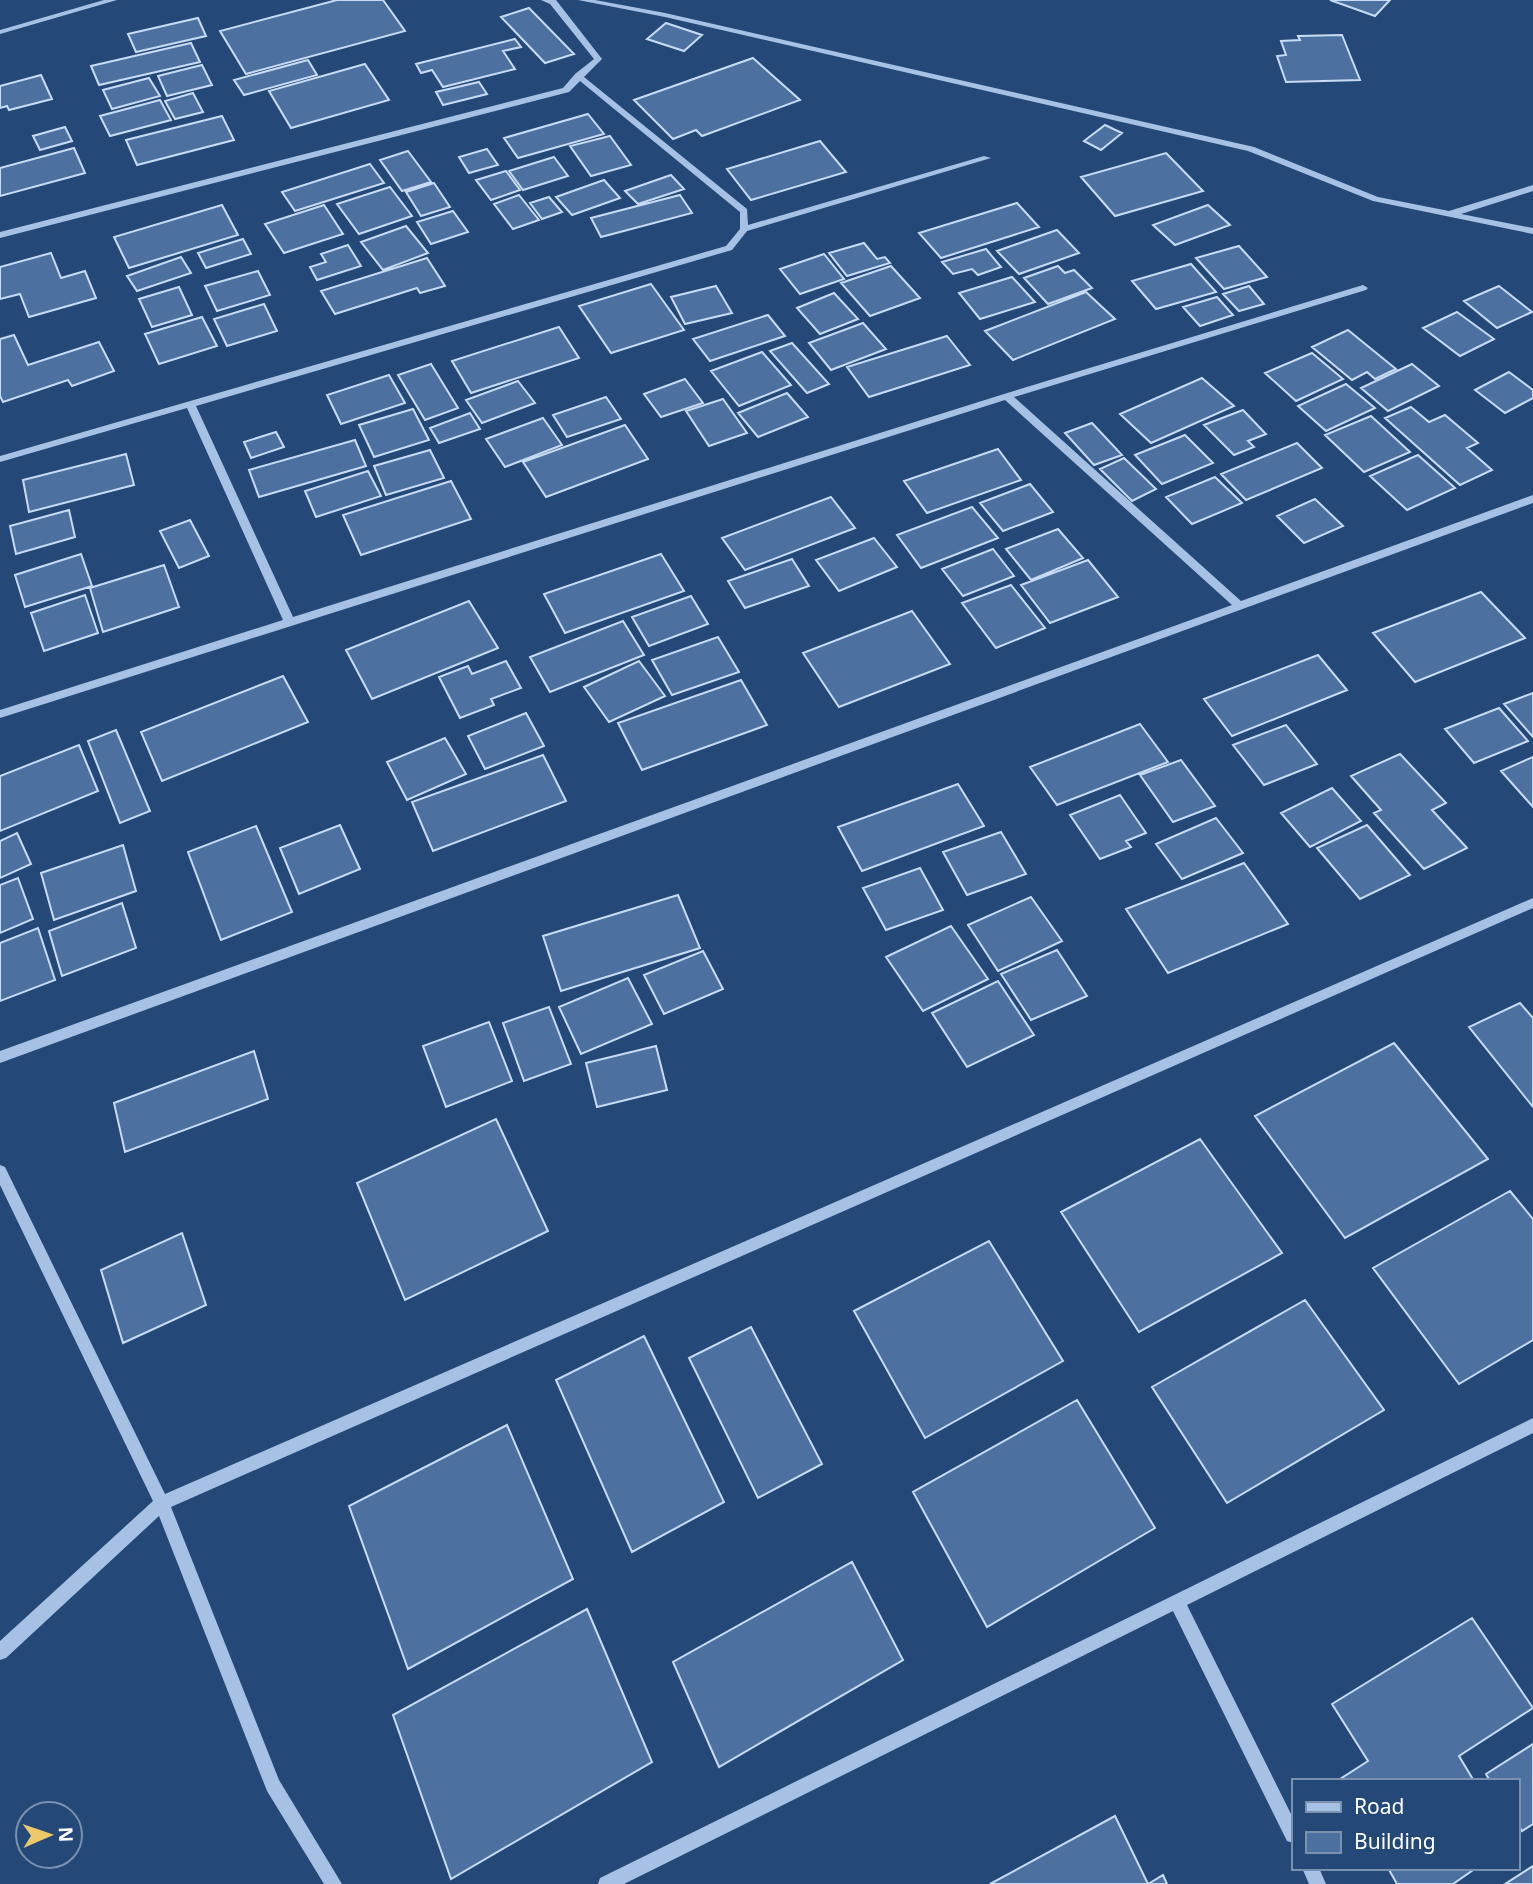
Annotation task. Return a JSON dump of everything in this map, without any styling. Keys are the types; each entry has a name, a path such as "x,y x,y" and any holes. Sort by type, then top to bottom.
{"street":[{"path":"0,32 113,0"},
{"path":"0,235 566,90 598,59 553,2 545,0"},
{"path":"582,0 664,15 1251,149 1376,199 1533,231"},
{"path":"579,76 744,211 744,229"},
{"path":"0,459 729,248 744,229 987,158"},
{"path":"1449,214 1533,188"},
{"path":"0,714 1007,396 1363,288"},
{"path":"1007,396 1240,606"},
{"path":"190,404 290,623"},
{"path":"0,1058 1533,499"},
{"path":"0,1651 162,1503 1533,902"},
{"path":"0,1171 162,1503 273,1785 334,1884"},
{"path":"606,1884 1533,1425"},
{"path":"1177,1602 1292,1833"}],"building":[{"path":"337,0 383,0 405,31 246,74 220,31"},
{"path":"1330,0 1390,0 1375,16"},
{"path":"529,8 574,54 545,63 501,17"},
{"path":"198,18 206,36 136,52 128,34"},
{"path":"666,23 702,35 684,51 647,39"},
{"path":"1342,35 1360,80 1286,82 1277,56 1286,55 1281,41 1300,40 1298,36"},
{"path":"515,39 521,47 503,51 515,69 443,87 432,70 421,73 416,64"},
{"path":"191,43 200,62 99,85 91,66"},
{"path":"753,58 800,100 702,136 696,130 673,139 634,100"},
{"path":"308,60 317,75 244,95 234,80"},
{"path":"365,64 389,100 291,128 269,91"},
{"path":"202,65 212,85 167,96 158,76"},
{"path":"41,75 52,99 9,110 7,106 0,108 0,86"},
{"path":"149,78 160,96 112,109 103,90"},
{"path":"479,82 487,94 443,105 436,92"},
{"path":"193,93 203,112 175,119 165,101"},
{"path":"160,100 171,120 110,136 100,116"},
{"path":"588,114 604,134 518,158 504,138"},
{"path":"222,116 234,140 137,165 126,140"},
{"path":"1105,125 1122,133 1101,150 1084,141"},
{"path":"65,127 72,141 40,150 33,136"},
{"path":"610,136 631,165 591,176 570,146"},
{"path":"820,141 846,172 751,200 727,169"},
{"path":"74,148 85,173 0,196 0,168"},
{"path":"487,149 498,165 469,173 459,157"},
{"path":"408,151 431,182 402,191 380,160"},
{"path":"1166,153 1203,191 1115,216 1081,177"},
{"path":"554,157 568,176 523,190 509,171"},
{"path":"370,164 384,183 295,211 282,192"},
{"path":"506,171 520,190 491,200 476,180"},
{"path":"671,175 684,189 638,204 625,191"},
{"path":"604,180 620,198 572,215 556,197"},
{"path":"434,183 450,207 421,216 406,192"},
{"path":"390,187 412,216 359,234 337,204"},
{"path":"519,195 539,220 513,229 494,204"},
{"path":"680,195 692,213 601,237 591,218"},
{"path":"549,197 562,212 542,219 530,203"},
{"path":"1017,203 1039,227 941,258 919,233"},
{"path":"222,205 238,235 129,268 114,237"},
{"path":"324,205 343,234 284,253 265,224"},
{"path":"1208,205 1230,225 1175,245 1153,225"},
{"path":"453,211 468,232 431,244 417,222"},
{"path":"406,226 428,253 383,270 361,242"},
{"path":"1057,230 1079,253 1019,274 997,251"},
{"path":"243,239 251,254 206,268 198,253"},
{"path":"864,243 877,259 885,257 890,263 847,276 829,253"},
{"path":"348,245 361,266 317,280 310,267 326,262 321,254"},
{"path":"1239,246 1267,277 1224,289 1196,258"},
{"path":"986,249 1001,267 978,275 972,269 953,274 942,262"},
{"path":"51,253 61,278 85,271 96,298 29,317 20,294 0,299 0,267"},
{"path":"824,254 844,279 800,294 780,269"},
{"path":"181,257 191,273 137,291 127,276"},
{"path":"427,258 445,286 420,293 417,288 335,314 321,291"},
{"path":"1191,264 1216,292 1156,309 1132,281"},
{"path":"891,266 920,298 870,316 841,283"},
{"path":"1058,266 1065,273 1074,270 1092,288 1048,304 1024,278"},
{"path":"258,271 270,295 217,311 205,286"},
{"path":"1012,277 1035,302 980,319 959,293"},
{"path":"651,284 684,330 611,353 579,306"},
{"path":"716,286 732,313 685,324 671,297"},
{"path":"1249,286 1264,304 1239,311 1223,294"},
{"path":"1499,286 1532,312 1497,328 1464,301"},
{"path":"179,287 192,315 152,327 139,299"},
{"path":"1086,292 1115,319 1013,360 985,331"},
{"path":"834,293 858,319 820,334 797,308"},
{"path":"1217,297 1233,315 1200,326 1183,307"},
{"path":"264,304 277,331 227,346 214,319"},
{"path":"1457,312 1494,339 1460,356 1423,328"},
{"path":"768,315 785,336 710,361 693,339"},
{"path":"202,317 217,346 159,364 145,334"},
{"path":"863,323 886,349 831,370 809,343"},
{"path":"559,327 579,358 471,393 452,361"},
{"path":"1348,330 1396,369 1375,379 1367,372 1352,380 1312,347"},
{"path":"14,335 28,365 99,342 114,371 72,386 68,380 3,402 0,396 0,339"},
{"path":"947,336 970,365 869,397 847,367"},
{"path":"792,343 829,384 807,393 770,351"},
{"path":"762,352 791,385 739,406 711,371"},
{"path":"1312,353 1343,379 1296,401 1265,373"},
{"path":"431,364 458,408 425,420 398,375"},
{"path":"1412,364 1439,386 1388,411 1361,388"},
{"path":"1509,372 1533,390 1533,398 1505,413 1475,390"},
{"path":"389,375 405,403 341,424 327,395"},
{"path":"1202,378 1234,406 1151,443 1120,414"},
{"path":"685,379 703,403 661,417 644,394"},
{"path":"518,381 535,403 482,423 466,400"},
{"path":"1346,384 1375,408 1326,431 1298,406"},
{"path":"787,393 808,417 758,437 738,413"},
{"path":"606,397 621,419 567,437 553,415"},
{"path":"723,399 747,433 709,446 686,411"},
{"path":"1411,407 1429,422 1445,415 1478,443 1467,448 1492,470 1460,485 1385,418"},
{"path":"413,409 429,440 374,457 359,425"},
{"path":"1243,410 1266,434 1248,441 1254,447 1234,455 1204,425"},
{"path":"470,413 480,429 439,443 430,428"},
{"path":"1371,416 1410,452 1364,472 1325,435"},
{"path":"543,418 562,445 505,467 486,439"},
{"path":"1092,423 1122,455 1094,465 1065,433"},
{"path":"625,425 648,459 546,497 523,462"},
{"path":"276,432 284,447 251,458 244,442"},
{"path":"1185,435 1213,463 1162,484 1135,455"},
{"path":"355,440 366,466 259,497 249,470"},
{"path":"1297,443 1322,468 1246,500 1221,474"},
{"path":"998,449 1021,480 927,513 904,481"},
{"path":"430,450 444,478 386,495 374,466"},
{"path":"126,454 134,485 29,512 23,480"},
{"path":"1418,455 1455,488 1407,510 1370,476"},
{"path":"1124,458 1156,489 1132,501 1100,469"},
{"path":"368,471 381,496 316,517 305,491"},
{"path":"1215,477 1242,503 1192,524 1166,497"},
{"path":"451,481 471,519 361,555 343,515"},
{"path":"1030,484 1053,512 1003,531 980,503"},
{"path":"831,497 855,528 745,570 722,538"},
{"path":"1315,499 1343,526 1304,543 1277,516"},
{"path":"972,507 998,538 921,568 897,535"},
{"path":"69,510 75,537 16,554 10,526"},
{"path":"190,520 209,556 179,568 160,531"},
{"path":"1058,529 1083,558 1031,580 1006,549"},
{"path":"874,538 897,567 839,591 816,560"},
{"path":"993,549 1014,576 963,596 942,569"},
{"path":"81,554 92,586 25,607 15,575"},
{"path":"661,554 684,591 565,633 544,594"},
{"path":"792,559 809,586 745,608 728,581"},
{"path":"1088,560 1118,597 1050,623 1021,585"},
{"path":"164,565 179,607 103,632 90,588"},
{"path":"1011,585 1045,628 996,648 962,603"},
{"path":"1481,592 1525,638 1415,682 1373,633"},
{"path":"85,595 98,633 44,651 31,613"},
{"path":"691,596 708,624 649,646 632,617"},
{"path":"469,601 498,648 372,699 346,650"},
{"path":"912,611 950,664 839,707 803,653"},
{"path":"623,621 644,655 550,692 530,657"},
{"path":"718,637 739,672 672,695 652,660"},
{"path":"1318,655 1347,690 1232,736 1204,699"},
{"path":"506,661 521,688 491,699 494,705 460,718 439,677 468,666 472,674"},
{"path":"639,661 665,696 609,722 584,687"},
{"path":"283,676 308,722 162,781 141,732"},
{"path":"741,680 767,725 642,770 618,723"},
{"path":"1533,693 1533,737 1504,704"},
{"path":"1499,708 1528,741 1474,763 1445,729"},
{"path":"526,713 544,746 485,769 468,736"},
{"path":"1140,724 1168,762 1057,805 1030,767"},
{"path":"1286,725 1317,764 1264,785 1233,745"},
{"path":"116,730 150,811 120,823 88,741"},
{"path":"445,738 466,774 407,800 387,762"},
{"path":"79,745 98,791 0,831 0,776"},
{"path":"1400,754 1446,803 1432,810 1467,848 1424,869 1374,813 1381,810 1351,776"},
{"path":"543,755 566,801 433,851 412,802"},
{"path":"1533,757 1533,807 1501,771"},
{"path":"1181,760 1215,806 1173,822 1140,775"},
{"path":"958,784 984,826 862,871 838,827"},
{"path":"1332,788 1361,821 1310,847 1281,813"},
{"path":"1120,795 1146,833 1126,841 1131,847 1100,859 1070,815"},
{"path":"1216,818 1243,853 1182,879 1156,844"},
{"path":"340,825 360,869 299,894 280,848"},
{"path":"1367,825 1410,875 1360,899 1317,848"},
{"path":"256,826 292,912 221,940 188,852"},
{"path":"1001,832 1026,874 967,895 943,852"},
{"path":"17,833 31,864 0,878 0,841"},
{"path":"123,845 136,891 54,920 41,873"},
{"path":"1244,863 1288,924 1168,973 1126,909"},
{"path":"920,868 943,910 886,930 863,888"},
{"path":"18,878 33,919 0,933 0,885"},
{"path":"678,895 700,948 561,991 543,936"},
{"path":"1031,897 1062,941 998,971 968,925"},
{"path":"122,903 136,948 62,976 49,931"},
{"path":"951,926 988,979 923,1011 886,957"},
{"path":"38,928 55,980 0,1001 0,943"},
{"path":"1057,950 1087,996 1031,1020 1001,974"},
{"path":"703,951 723,989 664,1014 644,975"},
{"path":"628,978 652,1024 581,1054 559,1007"},
{"path":"998,981 1034,1035 967,1067 932,1013"},
{"path":"1520,1003 1533,1018 1533,1107 1469,1027"},
{"path":"549,1007 571,1064 524,1081 503,1023"},
{"path":"489,1022 512,1081 446,1107 423,1046"},
{"path":"1394,1043 1488,1159 1345,1238 1255,1116"},
{"path":"656,1046 667,1090 597,1107 586,1063"},
{"path":"254,1051 268,1099 125,1152 114,1103"},
{"path":"496,1119 548,1231 405,1300 357,1183"},
{"path":"1200,1139 1282,1253 1139,1332 1061,1212"},
{"path":"1510,1191 1533,1219 1533,1340 1459,1384 1373,1268"},
{"path":"182,1233 206,1305 123,1343 101,1270"},
{"path":"989,1241 1063,1361 925,1438 854,1311"},
{"path":"1305,1300 1384,1410 1227,1503 1152,1387"},
{"path":"751,1327 822,1464 758,1498 689,1358"},
{"path":"644,1336 724,1502 632,1552 556,1380"},
{"path":"1077,1400 1155,1528 987,1627 913,1492"},
{"path":"507,1425 573,1579 408,1669 349,1506"},
{"path":"852,1562 903,1660 719,1767 673,1662"},
{"path":"587,1609 652,1762 451,1879 393,1715"},
{"path":"1472,1618 1533,1708 1459,1756 1473,1779 1340,1779 1368,1761 1332,1704"},
{"path":"1533,1744 1533,1824 1522,1831 1519,1826 1519,1779 1489,1779 1486,1774"},
{"path":"1115,1816 1148,1884 990,1884"},
{"path":"1533,1866 1533,1884 1505,1884"},
{"path":"1389,1870 1473,1870 1453,1884 1397,1884"},
{"path":"1163,1875 1167,1884 1148,1884"}]}
